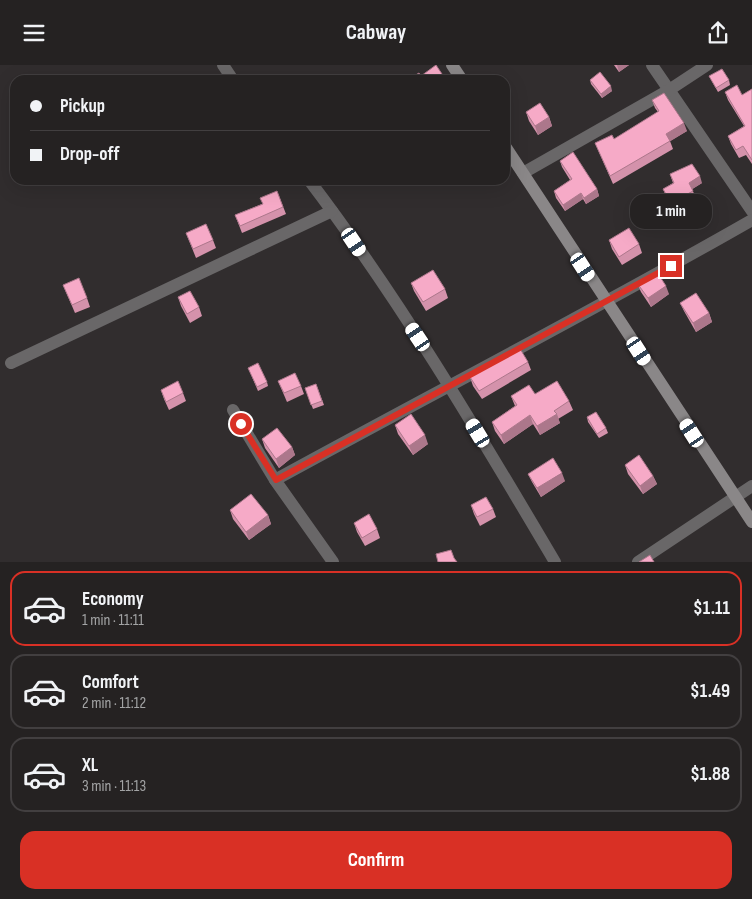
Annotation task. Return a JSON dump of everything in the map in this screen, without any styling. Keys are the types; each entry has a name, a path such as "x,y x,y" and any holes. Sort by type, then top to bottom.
{"street":[{"path":"652,65 752,211"},
{"path":"523,173 669,90 707,65"},
{"path":"510,153 734,498 752,522"},
{"path":"313,185 449,385 555,561"},
{"path":"11,363 332,211"},
{"path":"276,480 449,385 607,303 752,220"},
{"path":"232,410 276,480 333,561"},
{"path":"638,561 752,486"}],"building":[{"path":"436,65 442,74 441,75 422,75"},
{"path":"722,69 729,80 716,88 709,76"},
{"path":"600,72 611,86 601,94 590,80"},
{"path":"737,85 742,95 752,89 752,160 743,146 736,150 728,136 745,126 725,92"},
{"path":"664,93 684,123 666,134 670,141 610,176 595,143 612,135 614,139 659,111 652,100"},
{"path":"540,103 549,117 535,126 526,112"},
{"path":"573,152 597,189 584,198 581,193 563,205 554,191 572,179 560,161"},
{"path":"692,164 700,176 689,183 693,191 671,203 663,189 674,183 670,174"},
{"path":"277,191 283,207 240,226 235,215 263,204 260,198"},
{"path":"206,224 213,240 193,249 186,233"},
{"path":"629,228 639,244 619,257 609,240"},
{"path":"433,270 445,289 423,302 411,283"},
{"path":"657,272 666,286 648,298 637,283"},
{"path":"79,278 87,298 72,305 63,285"},
{"path":"190,291 199,307 187,314 178,297"},
{"path":"696,293 709,313 693,323 680,303"},
{"path":"519,347 528,362 479,391 470,377"},
{"path":"258,363 267,382 257,387 248,368"},
{"path":"295,373 301,386 284,393 278,381"},
{"path":"178,381 183,393 166,402 161,390"},
{"path":"557,381 569,401 554,411 557,414 537,426 530,415 501,435 492,422 517,405 511,396 529,385 535,394"},
{"path":"316,384 322,401 311,405 305,388"},
{"path":"596,412 606,428 597,434 587,417"},
{"path":"411,414 425,435 409,446 395,425"},
{"path":"277,428 292,447 276,459 262,439"},
{"path":"639,455 653,476 640,486 625,465"},
{"path":"553,458 562,473 537,488 528,474"},
{"path":"251,494 268,515 246,532 230,510"},
{"path":"486,497 493,509 477,517 471,505"},
{"path":"369,514 377,529 362,538 354,523"},
{"path":"451,550 457,562 438,562 436,554"},
{"path":"650,555 654,562 639,562"}],"route":[{"path":"241,424 276,480 449,385 607,303 671,266"}]}
